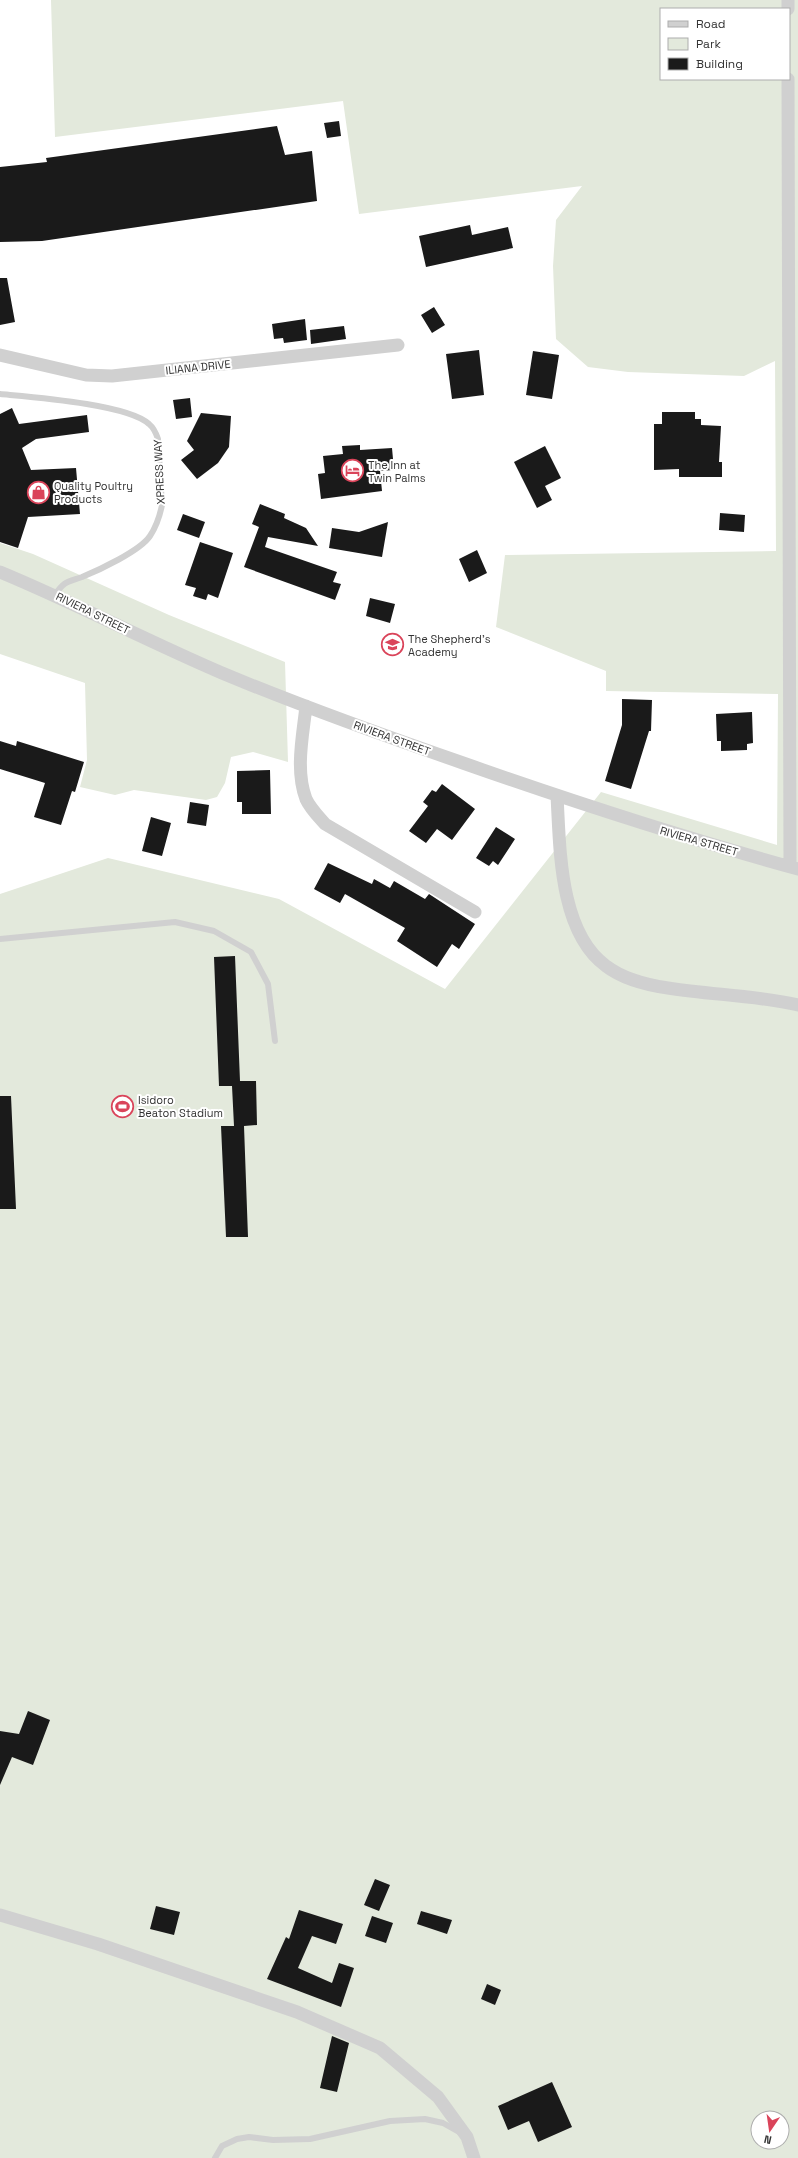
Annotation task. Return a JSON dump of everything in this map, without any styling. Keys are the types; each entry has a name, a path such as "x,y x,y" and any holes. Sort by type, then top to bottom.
{"street":[{"path":"788,80 794,868"},
{"name":"ILIANA DRIVE","path":"0,355 86,375 112,376 398,345"},
{"name":"RIVIERA STREET","path":"0,572 55,594 164,648 306,706 411,745 557,796 654,828 794,868"},
{"path":"306,706 302,745 303,787 307,800 315,812 325,824 475,912"},
{"path":"557,796 560,854 571,911 584,944 606,967 641,983 670,988 752,996 798,1005"},
{"path":"0,1916 98,1944 297,2012 380,2048 438,2097 467,2137 475,2157"}],"lane":[{"name":"XPRESS WAY","path":"0,394 55,400 128,413 149,423 155,431 158,439 162,505 160,514 150,536 141,545 124,556 61,584 55,594"},
{"path":"0,939 175,922 214,930 251,952 268,984 275,1041"},
{"path":"215,2158 222,2146 237,2139 249,2137 273,2140 310,2139 390,2121 425,2119 443,2122 467,2137"}],"green space":[{"path":"51,0 798,0 798,2158 0,2158 0,894 108,858 279,899 445,989 601,792 777,845 778,694 606,691 606,671 496,627 505,555 776,551 775,361 744,376 628,372 588,367 556,339 553,266 556,220 582,186 359,214 343,101 55,137"},
{"path":"0,543 33,554 169,615 285,662 288,762 253,752 231,757 225,783 217,797 206,800 134,790 115,795 80,787 87,760 85,683 0,654"}],"building":[{"path":"339,121 341,136 327,138 324,123"},
{"path":"277,126 285,155 312,151 317,201 42,241 0,242 0,167 47,162 46,158"},
{"path":"470,225 472,235 508,227 513,248 426,267 419,236"},
{"path":"0,278 7,278 15,322 0,325"},
{"path":"434,307 445,325 432,333 421,315"},
{"path":"305,319 307,340 284,343 283,338 274,339 272,324"},
{"path":"344,326 346,339 311,344 310,330"},
{"path":"479,350 484,395 452,399 446,354"},
{"path":"533,351 559,355 552,399 526,395"},
{"path":"190,398 192,417 176,419 173,400"},
{"name":"Quality Poultry Products","path":"12,408 19,424 87,415 89,432 36,439 22,448 31,470 76,468 80,514 28,517 18,548 0,542 0,414"},
{"path":"662,412 695,412 695,419 701,419 701,425 721,426 719,462 722,462 722,477 679,477 679,469 654,470 654,424 662,424"},
{"path":"201,413 231,416 229,447 218,463 197,479 181,460 194,450 187,441"},
{"name":"The Inn at Twin Palms","path":"360,445 360,450 392,448 394,470 380,471 382,491 321,499 318,474 325,473 323,456 343,454 342,446"},
{"path":"545,446 561,478 545,486 552,500 537,508 514,462"},
{"path":"260,504 285,514 284,518 306,528 318,546 268,537 265,547 337,572 333,582 341,584 335,600 244,567 259,527 252,524"},
{"path":"720,513 745,515 744,532 719,530"},
{"path":"183,514 205,522 199,538 177,530"},
{"path":"388,522 382,557 329,548 332,528 359,532"},
{"path":"200,542 233,553 218,598 208,594 206,600 193,596 196,588 185,585"},
{"path":"477,550 487,573 469,582 459,559"},
{"path":"370,598 395,604 390,623 366,616"},
{"path":"622,699 652,700 651,731 649,731 631,789 605,781 622,725"},
{"path":"752,712 753,743 747,744 747,750 721,751 721,741 717,741 716,714"},
{"path":"0,741 16,746 17,741 84,762 75,792 72,791 61,825 34,817 45,783 0,769"},
{"path":"270,770 271,814 242,814 242,802 237,802 237,771"},
{"path":"442,784 475,809 452,840 437,829 426,843 409,831 428,806 423,802 432,790 436,792"},
{"path":"190,802 209,805 206,826 187,823"},
{"path":"151,817 171,823 162,856 142,851"},
{"path":"496,827 515,839 498,865 493,861 489,866 476,858"},
{"path":"328,863 372,884 374,879 390,888 394,881 425,899 429,894 475,924 459,949 452,944 437,967 397,941 405,928 345,894 340,903 314,889"},
{"path":"235,956 240,1081 256,1081 257,1125 244,1126 248,1237 226,1237 221,1126 234,1126 232,1086 219,1086 214,957"},
{"path":"0,1096 11,1096 16,1209 0,1209"},
{"path":"28,1711 50,1720 33,1765 12,1757 0,1785 0,1731 19,1734"},
{"path":"375,1879 390,1885 379,1911 364,1905"},
{"path":"156,1906 180,1912 174,1935 150,1929"},
{"path":"299,1910 343,1924 336,1944 312,1936 298,1968 332,1983 339,1963 354,1968 341,2007 267,1979 286,1937 289,1939"},
{"path":"421,1911 452,1920 447,1934 417,1924"},
{"path":"372,1916 393,1923 386,1943 365,1936"},
{"path":"487,1984 501,1990 495,2005 481,1999"},
{"path":"332,2036 349,2043 337,2092 320,2088"},
{"path":"552,2082 572,2127 538,2142 529,2121 508,2130 498,2106"}],"place":[{"name":"The Inn at Twin Palms","path":"352,471"},
{"name":"Quality Poultry Products","path":"39,492"},
{"name":"The Shepherd’s Academy","path":"392,645"},
{"name":"Isidoro Beaton Stadium","path":"122,1106"}]}
